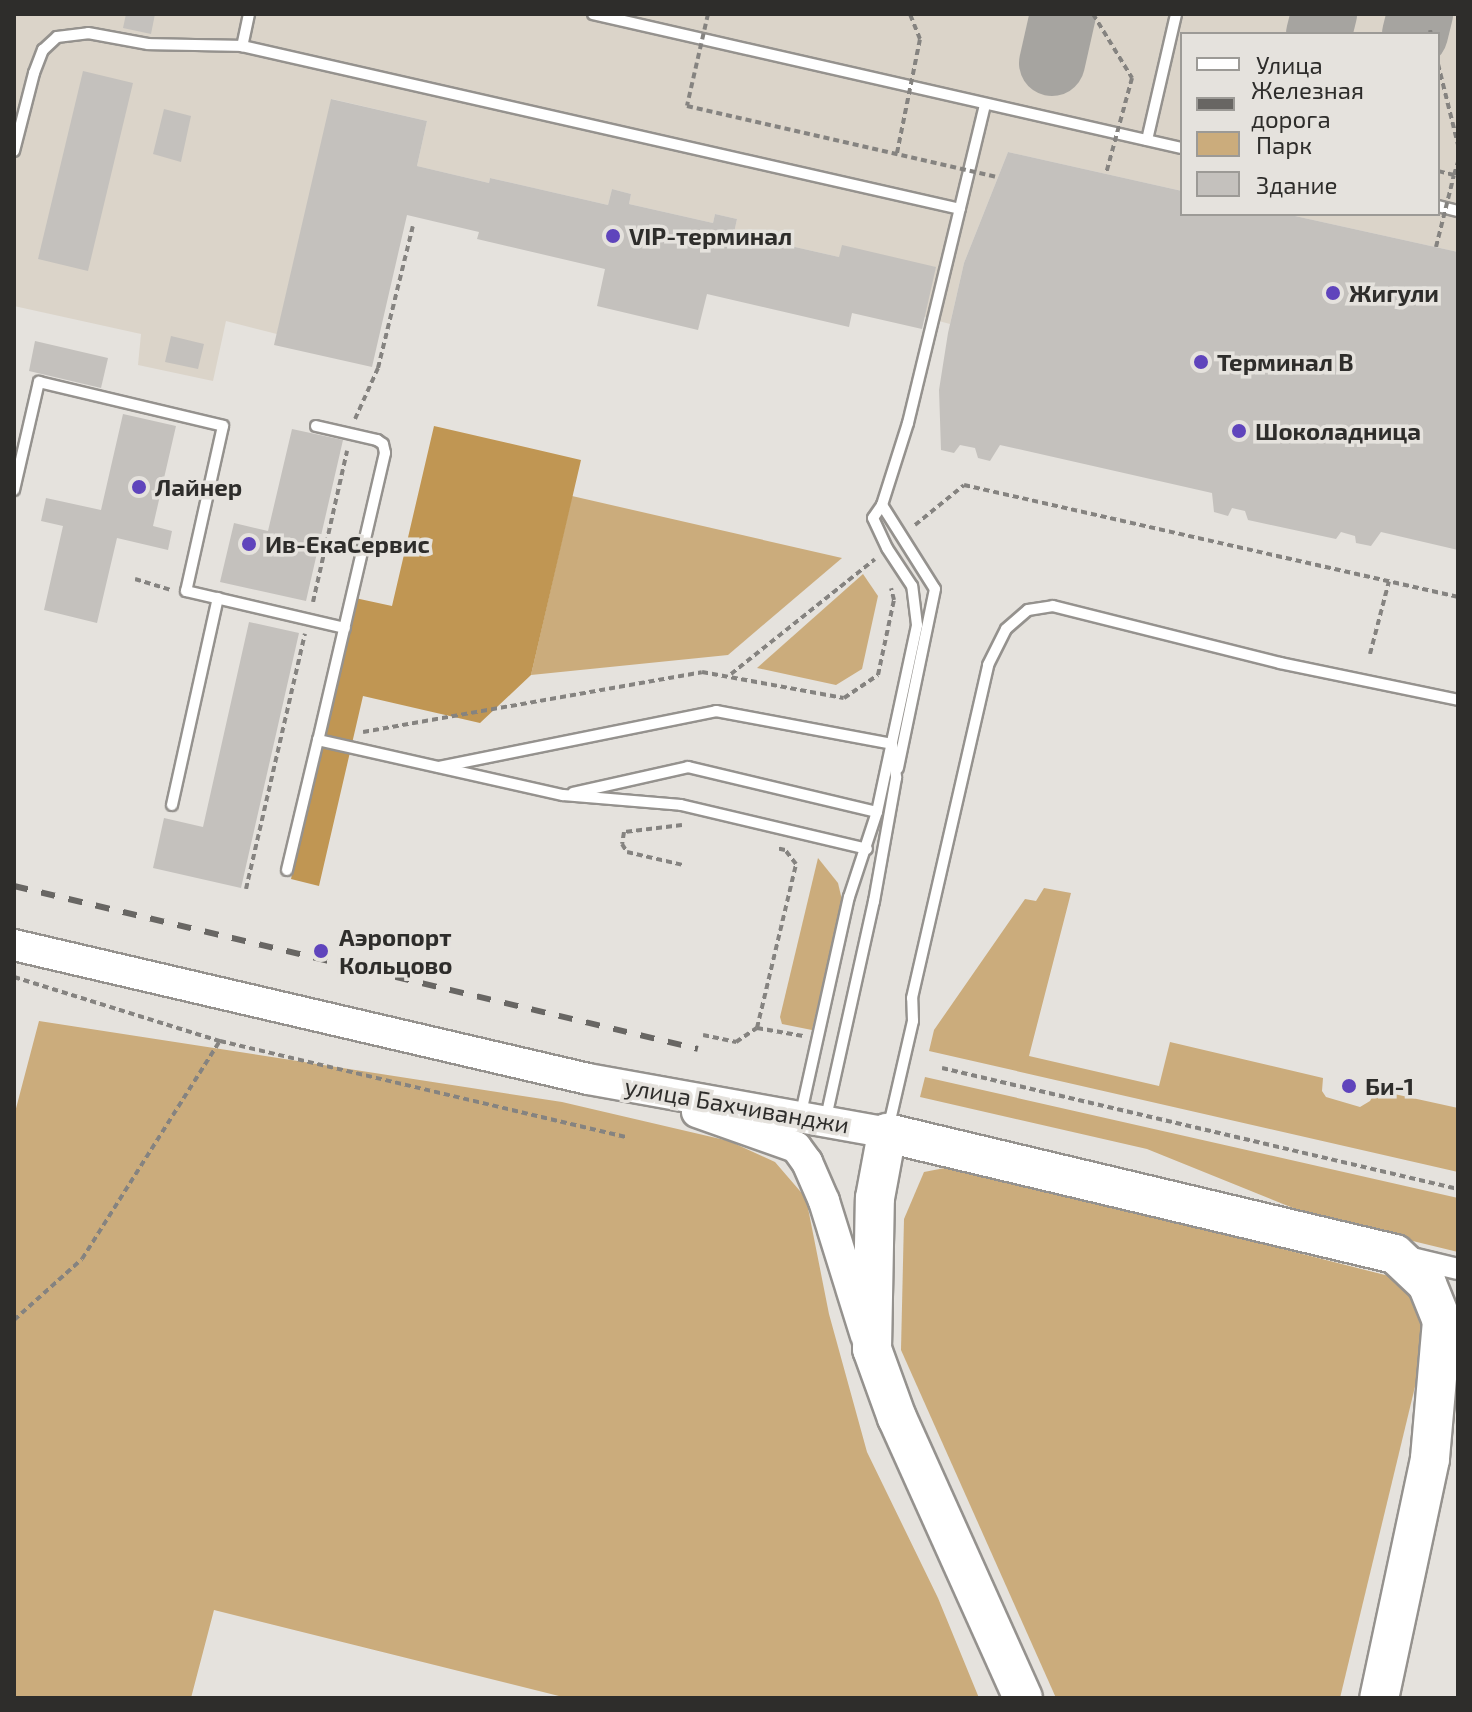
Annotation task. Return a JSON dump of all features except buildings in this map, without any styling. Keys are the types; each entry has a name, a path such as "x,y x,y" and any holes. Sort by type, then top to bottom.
{"highway":[{"name":"улица Бахчиванджи","path":"887,1133 1395,1254"},
{"path":"887,1133 875,1198 872,1349 897,1418 1023,1698"},
{"path":"1379,1698 1430,1459 1442,1321 1427,1284 1395,1254"},
{"path":"1430,1459 1458,1379"},
{"path":"1357,1698 1381,1636 1400,1601"},
{"path":"981,1607 1019,1658 1037,1698"}],"main road":[{"name":"улица Бахчиванджи","path":"14,945 588,1079 887,1133"},
{"path":"588,1079 796,1147 807,1162 824,1201 872,1349"}],"street":[{"name":"улица Бахчиванджи","path":"1395,1254 1458,1269"}],"lane":[{"path":"242,46 249,14"},
{"path":"593,14 1180,148"},
{"path":"1147,140 1176,14"},
{"path":"14,151 43,50 57,37 88,33 148,44 242,46 960,209"},
{"path":"813,1118 849,897 877,812 917,625 912,586 887,548 873,518 882,505 908,423 985,105"},
{"path":"14,490 39,382 223,426 186,591 345,628"},
{"path":"287,870 385,453 383,444 377,440 316,426"},
{"path":"796,1147 813,1118 874,901 935,589 882,505"},
{"path":"172,805 218,598"},
{"path":"887,1133 910,1035 912,998 988,665 1006,629 1028,610 1053,606 1280,663 1458,700"},
{"path":"439,767 716,711 892,744"},
{"path":"318,740 563,795 681,805 867,849"},
{"path":"892,744 896,778"},
{"path":"563,795 688,767 877,812"}],"path":[{"path":"708,14 687,106 998,177"},
{"path":"897,153 920,39 910,14"},
{"path":"1093,14 1132,78 1106,174"},
{"path":"1440,72 1458,145"},
{"path":"1436,247 1458,162"},
{"path":"1440,172 1454,175"},
{"path":"246,889 351,434 378,368 413,226"},
{"path":"900,537 964,485 1458,597"},
{"path":"731,674 878,557 882,565"},
{"path":"1370,654 1389,581"},
{"path":"318,740 702,672 731,674 844,698 878,675 894,600 890,586"},
{"path":"683,865 627,852 622,844 624,832 678,824 692,828"},
{"path":"703,1035 736,1042 757,1028 796,864 785,850 772,846"},
{"path":"14,977 220,1041 626,1137"},
{"path":"757,1028 809,1037"},
{"path":"14,1320 82,1259 220,1041"},
{"path":"942,1068 1458,1189"}],"shaded area":[{"path":"14,14 1458,14 1458,252 1295,216 1440,216 1440,32 1180,32 1180,191 1008,152 964,263 950,324 924,317 935,267 839,257 734,233 737,219 715,214 713,223 629,204 631,194 612,189 608,205 490,178 489,183 417,166 427,121 332,99 277,334 226,321 213,381 138,365 141,334 14,306"},
{"path":"434,426 581,460 531,675 480,723 363,696 319,886 291,879 355,598 392,606"}],"green space":[{"path":"572,496 842,558 728,655 531,675"},
{"path":"863,574 878,596 862,669 836,685 757,668"},
{"path":"818,858 838,883 842,900 812,1030 782,1024 780,1017"},
{"path":"1044,888 1071,893 1029,1056 1159,1086 1170,1042 1323,1078 1322,1091 1326,1097 1360,1107 1370,1101 1376,1090 1458,1108 1458,1172 929,1051 934,1030 1025,899 1036,901"},
{"path":"39,1021 562,1102 729,1141 775,1162 806,1198 829,1314 867,1452 938,1598 979,1698 567,1698 214,1610 191,1698 14,1698 14,1116"},
{"path":"925,1077 1458,1198 1458,1252 1318,1218 1147,1149 920,1097"},
{"path":"955,1166 1389,1276 1410,1292 1423,1312 1426,1341 1340,1698 1056,1698 901,1350 904,1219 924,1172"}],"taxiway":[{"path":"1052,63 1063,14"},
{"path":"1320,32 1324,14"},
{"path":"1416,32 1420,14"}],"railway":[{"path":"14,886 698,1049"}],"place":[{"name":"VIP-терминал","path":"613,236"},
{"name":"Жигули","path":"1333,293"},
{"name":"Терминал B","path":"1201,362"},
{"name":"Шоколадница","path":"1239,431"},
{"name":"Лайнер","path":"139,487"},
{"name":"Ив-ЕкаСервис","path":"249,544"},
{"name":"Аэропорт Кольцово","path":"321,951"},
{"name":"Би-1","path":"1349,1086"}]}
